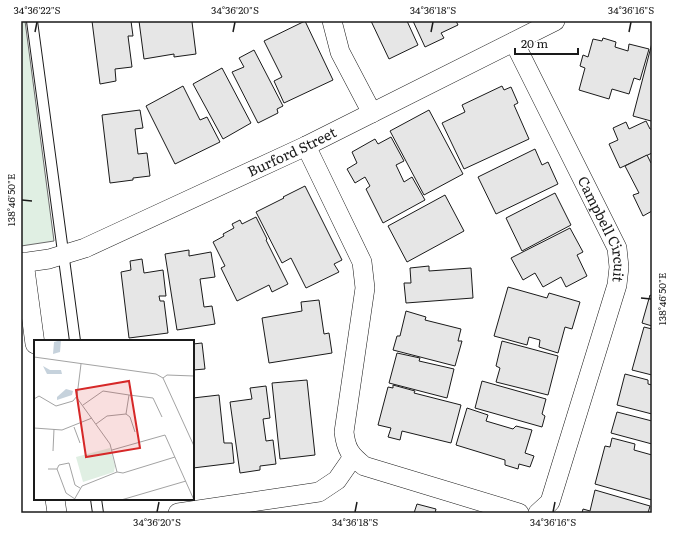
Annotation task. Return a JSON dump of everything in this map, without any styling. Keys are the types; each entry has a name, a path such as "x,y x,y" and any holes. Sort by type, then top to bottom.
{"street":[{"path":"332,21 340,52 372,113"},
{"name":"Burford Street","path":"23,263 49,259 85,248 306,146 555,21"},
{"name":"Campbell Circuit","path":"514,42 617,248 619,267 617,285 550,502 538,513"},
{"path":"306,146 362,262 365,288 344,432 346,445 353,457 364,466 519,513"},
{"path":"23,263 34,340"},
{"path":"178,513 319,492 337,480 353,457"},
{"path":"56,500 57,513"}],"lane":[{"path":"32,21 75,340"},
{"path":"96,500 98,513"}],"green space":[{"path":"21,21 25,21 54,241 21,246"}],"building":[{"path":"92,21 131,21 133,36 128,36 132,67 115,69 116,81 100,84"},
{"path":"139,21 195,21 192,22 196,54 174,57 174,54 144,59"},
{"path":"305,21 333,80 284,103 274,81 282,77 264,41"},
{"path":"371,21 407,21 418,45 389,59"},
{"path":"413,21 456,21 458,25 441,33 444,38 425,47"},
{"path":"603,38 616,42 615,47 628,51 629,44 649,49 640,80 634,78 629,94 612,89 609,99 579,90 585,68 580,66 583,55 588,57 593,39 602,41"},
{"path":"652,43 652,119 651,121 633,116"},
{"path":"254,50 283,106 277,109 278,113 258,123 232,72 244,67 239,58"},
{"path":"222,68 251,123 223,139 193,84"},
{"path":"183,86 200,120 207,117 220,142 175,164 146,106"},
{"path":"502,86 504,90 511,87 518,103 514,105 529,139 464,169 442,123 465,112 462,105"},
{"path":"140,110 143,128 135,129 138,154 147,153 150,176 110,183 102,115"},
{"path":"429,110 463,174 424,195 390,131"},
{"path":"646,121 650,129 652,129 652,153 620,168 609,144 618,140 613,128 626,122 629,129"},
{"path":"391,137 404,161 396,165 404,182 412,177 425,200 383,223 366,189 370,186 365,177 355,183 347,169 357,163 352,152 375,139 378,144"},
{"path":"535,149 542,165 548,162 558,184 496,214 478,177"},
{"path":"647,155 651,163 652,162 652,211 643,216 633,195 639,193 625,166"},
{"path":"305,186 342,260 334,264 339,272 306,288 291,258 282,263 256,212"},
{"path":"555,193 571,225 522,251 506,218"},
{"path":"445,195 464,231 407,262 388,226"},
{"path":"256,217 288,284 272,292 269,285 237,301 221,268 225,266 213,242 234,228 232,224 240,220 242,224"},
{"path":"570,228 583,252 577,255 587,276 566,287 561,277 543,287 535,273 523,280 511,258"},
{"path":"189,250 189,256 211,252 215,277 200,279 204,307 212,306 215,324 177,330 165,254"},
{"path":"142,259 144,273 163,270 166,296 159,296 160,301 164,301 168,333 129,338 121,272 131,270 130,261"},
{"path":"429,266 429,271 471,268 473,298 406,303 404,283 411,283 410,268"},
{"path":"508,287 547,298 549,293 580,302 572,329 565,327 558,353 539,347 540,340 529,337 527,345 494,336"},
{"path":"650,295 652,296 652,326 642,323"},
{"path":"319,300 324,334 329,333 332,353 269,363 262,318 302,311 301,302"},
{"path":"406,311 426,317 425,320 461,329 458,341 462,341 455,366 393,350 397,336 400,336"},
{"path":"644,327 652,329 652,375 632,370"},
{"path":"502,341 558,356 548,395 496,382 500,368 496,366"},
{"path":"202,343 205,369 194,370 194,344"},
{"path":"397,353 420,358 419,361 454,369 447,398 389,383"},
{"path":"625,374 648,380 648,384 652,385 652,414 617,405"},
{"path":"307,380 315,455 280,459 272,383"},
{"path":"482,381 546,399 542,414 545,416 542,427 475,408"},
{"path":"393,385 415,391 414,393 461,405 451,443 402,431 400,440 388,437 391,428 378,425 388,387 393,388"},
{"path":"266,386 270,418 263,419 266,441 273,440 276,464 260,466 260,470 240,473 230,402 252,399 250,388"},
{"path":"219,395 224,443 232,443 234,463 194,468 194,398"},
{"path":"467,408 488,415 486,421 513,429 516,426 532,430 525,453 534,456 530,467 519,464 518,469 505,465 505,460 456,445"},
{"path":"617,412 652,421 652,444 611,433"},
{"path":"612,438 635,444 634,450 652,455 652,500 595,484 605,446 610,447"},
{"path":"595,490 650,506 648,513 582,513 583,509 590,511"},
{"path":"417,504 436,509 435,513 414,513"}]}
